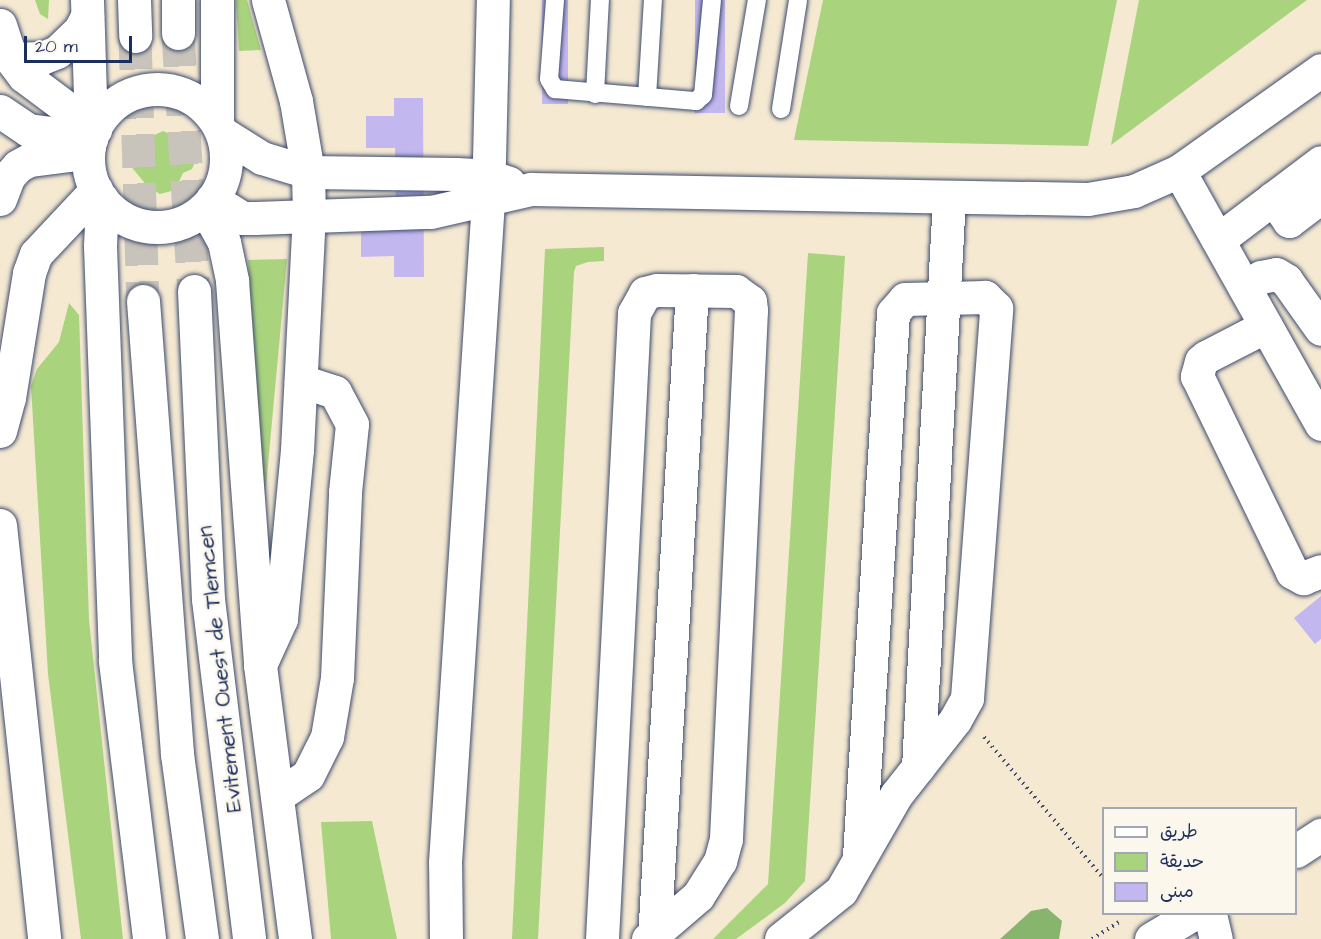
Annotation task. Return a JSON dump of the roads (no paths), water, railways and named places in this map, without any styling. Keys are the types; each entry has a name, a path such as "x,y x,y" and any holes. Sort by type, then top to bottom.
{"main road":[{"path":"134,0 135,36"},
{"path":"177,0 178,33"},
{"path":"99,194 129,220 151,226 185,220 208,203 225,167 219,128 217,0"},
{"path":"260,665 281,619 301,381 309,216 308,172 296,101 268,0"},
{"path":"446,939 445,862 489,188 493,0"},
{"path":"11,59 42,58 57,52 80,30 87,8"},
{"path":"87,8 94,133 88,161 99,194 115,662 148,939"},
{"path":"0,25 11,59 41,92 94,133"},
{"path":"0,199 9,176 18,166 29,160 68,155 94,133 124,98 158,89 192,98 219,128 262,158 308,172 489,188 1088,199 1134,191 1179,171 1321,70"},
{"path":"0,111 28,130 94,133"},
{"path":"1218,240 1321,162"},
{"path":"1179,171 1321,424"},
{"path":"208,203 242,218 431,212 489,188"},
{"path":"0,431 9,398 29,273 36,254 99,194"},
{"path":"1273,198 1289,221 1321,197"},
{"path":"918,767 946,298 949,198"},
{"path":"208,203 224,242 232,281 260,665 295,939"},
{"path":"1245,288 1261,277 1276,274 1286,280 1321,328"},
{"path":"652,938 692,290"},
{"path":"602,939 634,313 645,293 692,290 736,291 750,301 751,310 726,839 710,880 652,938"},
{"name":"Evitement Ouest de Tlemcen","path":"194,291 208,599 249,939"},
{"path":"781,939 841,891 896,795 962,710 971,684 996,308 985,297 905,299 892,313 859,857"},
{"name":"Evitement Ouest de Tlemcen","path":"143,301 177,754 202,939"},
{"path":"1266,326 1206,357 1201,361 1197,376 1292,572 1303,578 1321,571"},
{"path":"277,796 308,775 327,737 337,678 345,492 352,424 335,392 301,381"},
{"path":"0,525 44,939"},
{"path":"1297,850 1321,835"},
{"path":"1151,939 1190,915"},
{"path":"1210,915 1216,939"}],"lane":[{"path":"555,0 551,85 560,92 696,101 702,98 712,0"},
{"path":"596,94 600,0"},
{"path":"647,97 653,0"},
{"path":"739,106 757,0"},
{"path":"781,109 798,0"}],"tunnel":[{"path":"178,33 194,291"},
{"path":"135,36 143,301"}]}
